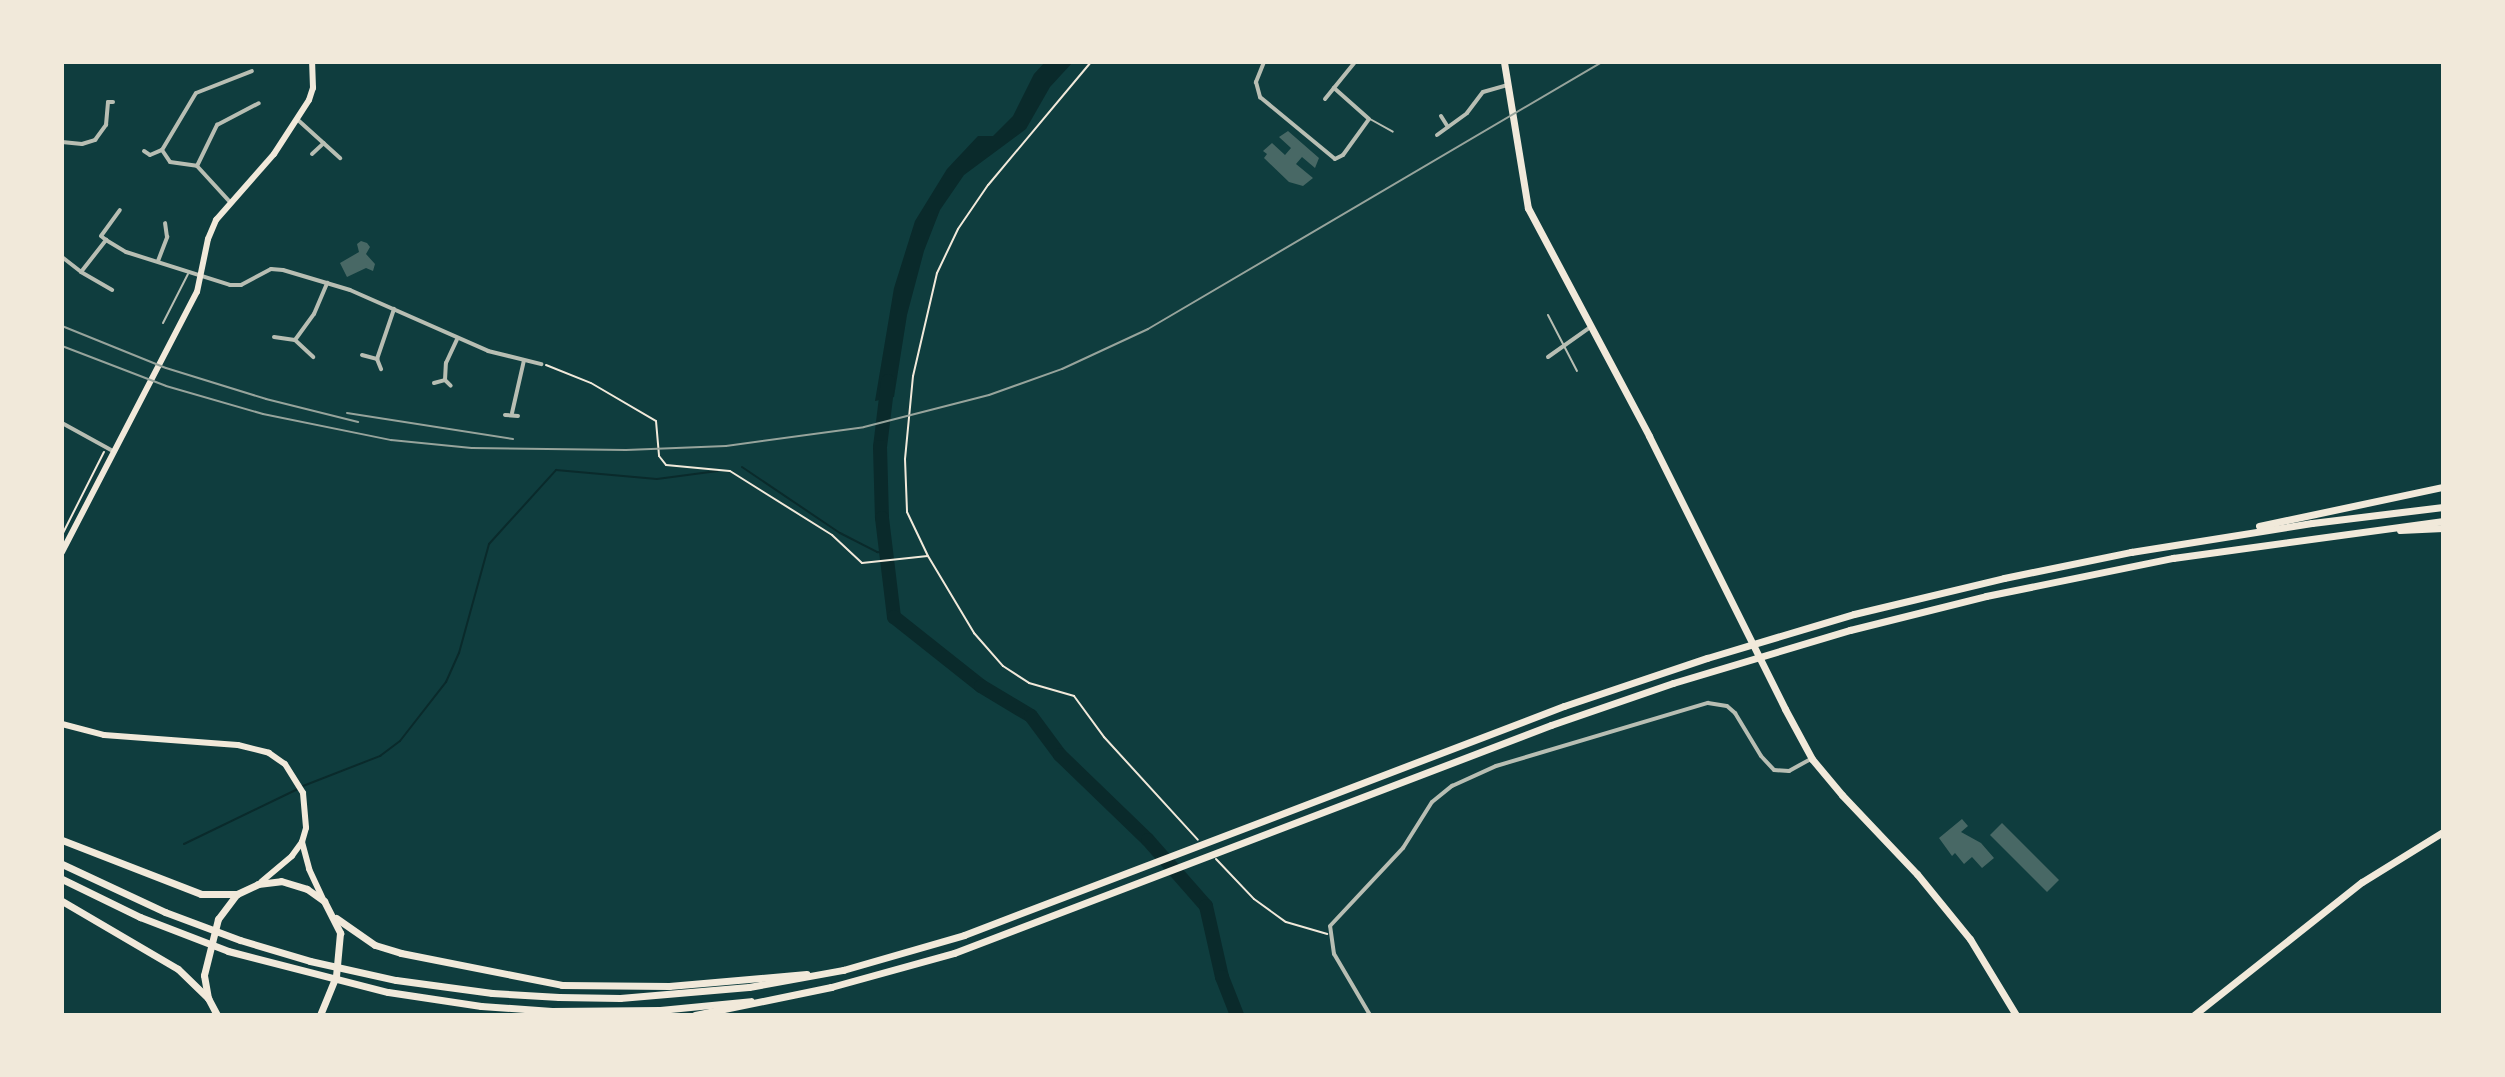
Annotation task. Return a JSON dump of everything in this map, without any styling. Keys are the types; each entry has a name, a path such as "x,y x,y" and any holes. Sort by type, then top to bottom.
{"main road":[{"path":"62,552 197,292 216,220 274,154 298,120 313,88 312,62"},
{"path":"1504,62 1528,208 1636,412 1812,759 1970,939 2016,1015"},
{"path":"62,864 191,923 310,961 369,975 492,993 620,998 749,987 836,972 964,935 1564,706 1720,654 1880,607 2004,578 2238,534 2443,487"},
{"path":"2238,534 2443,507"},
{"path":"695,1015 922,964 1116,894 1594,710 1850,630 2113,569 2443,521"},
{"path":"2374,529 2443,528"},
{"path":"62,724 104,735 252,748 285,764 299,783 307,818 302,842 282,868 237,894 201,894 62,840"},
{"path":"2194,1015 2362,882 2443,832"},
{"path":"302,842 309,869 336,918 375,945 401,953 562,985 669,986 836,972"},
{"path":"62,879 189,937 238,954 361,987 453,1003 552,1011 660,1010 801,993"},
{"path":"258,884 295,884 324,901"},
{"path":"216,1014 208,998 204,975 212,933 218,919 237,894"},
{"path":"62,901 178,969 208,998"},
{"path":"320,1015 331,996 340,955 336,918"}],"street":[{"path":"1264,62 1256,82 1260,97 1331,159 1343,155 1369,119 1334,88"},
{"path":"1325,99 1355,62"},
{"path":"238,69 241,76"},
{"path":"144,151 150,155 162,150 196,93 252,71"},
{"path":"1437,135 1467,113 1483,92 1508,85"},
{"path":"62,142 82,144 95,140 106,125 108,102 113,102"},
{"path":"197,166 217,125 259,103"},
{"path":"251,107 255,114"},
{"path":"1441,116 1448,127"},
{"path":"298,120 340,158"},
{"path":"312,154 324,143"},
{"path":"162,150 170,162 197,166 230,202"},
{"path":"120,210 101,236 123,250 189,273 241,285 276,269 327,282 394,308 457,339 541,364"},
{"path":"158,261 167,237 165,223"},
{"path":"81,272 106,240"},
{"path":"62,257 112,290"},
{"path":"295,340 314,314 327,282"},
{"path":"381,369 377,359 394,308"},
{"path":"1548,357 1589,328"},
{"path":"274,337 295,340 313,357"},
{"path":"451,386 445,380 446,363 457,339"},
{"path":"362,355 377,359"},
{"path":"512,413 524,360"},
{"path":"434,383 445,380"},
{"path":"505,415 512,413 518,416"},
{"path":"62,423 115,453"},
{"path":"1370,1015 1334,954 1328,934 1334,919 1403,848 1432,802 1452,786 1496,766 1708,703 1727,706 1735,713 1761,756 1774,770 1789,771 1812,759"}],"lane":[{"path":"1369,119 1393,132"},
{"path":"163,323 189,273"},
{"path":"1548,315 1577,371"}],"path":[{"path":"1091,62 988,185 958,229 937,273 913,376 905,459 907,512 928,556 974,633 1003,666 1029,683 1074,696 1104,737 1203,845"},
{"path":"541,364 591,383 649,415 659,427 659,456 666,465 730,471 832,535 862,563 928,556"},
{"path":"62,535 107,448"},
{"path":"1213,856 1254,899 1286,922 1328,934"}],"water":[{"path":"1045,62 1073,62 1050,87 1026,129 964,175 940,210 924,251 907,315 894,397 875,401 894,288 915,221 947,169 978,136 993,136 1013,116 1034,74"}],"building":[{"path":"1288,131 1319,158 1315,168 1302,157 1296,164 1313,178 1303,186 1289,182 1264,158 1267,154 1263,151 1272,143 1285,155 1291,148 1279,137"},
{"path":"361,241 370,247 366,254 375,264 373,271 366,268 347,277 340,263 359,252 357,244"},
{"path":"1962,819 1968,826 1961,832 1981,843 1994,858 1982,868 1972,857 1964,864 1955,853 1952,856 1939,838"},
{"path":"2002,823 2059,880 2047,892 1990,835"}],"waterway":[{"path":"888,381 880,447 882,518 894,617 981,686 1031,716 1060,755 1148,840 1206,906 1222,977 1237,1015"},
{"path":"742,467 840,533 877,552 886,553"},
{"path":"303,786 380,756 400,741 446,682 459,653 489,544 556,470 657,479 717,471"},
{"path":"184,844 298,789"}],"railway":[{"path":"62,346 166,386 263,414 391,440 472,448 626,450 726,446 864,427 989,395 1062,369 1148,329 1602,62"},
{"path":"62,326 166,368 266,399 358,422"},
{"path":"347,413 513,439"}]}
